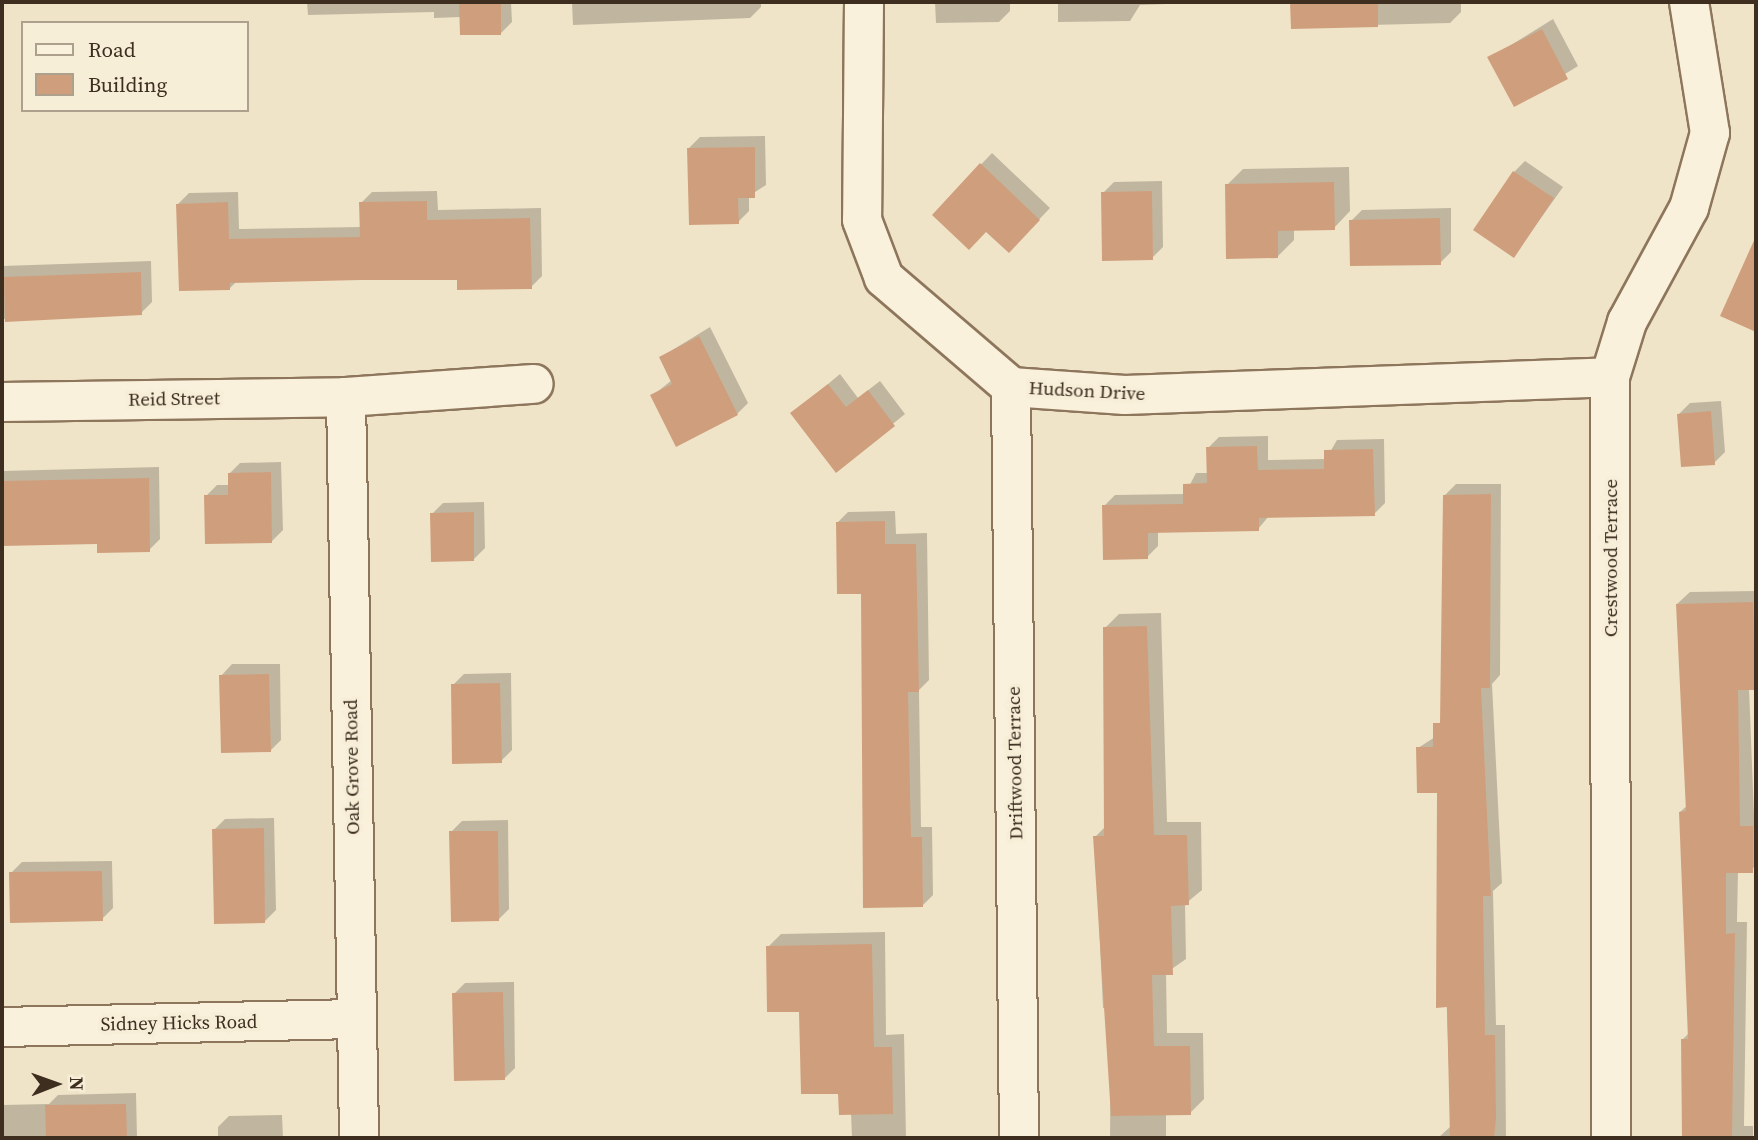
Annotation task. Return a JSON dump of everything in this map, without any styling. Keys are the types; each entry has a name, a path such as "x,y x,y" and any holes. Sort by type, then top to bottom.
{"street":[{"name":"Hudson Drive","path":"864,2 859,153 866,231 884,278 1011,387 1125,394 1610,377"},
{"name":"Crestwood Terrace","path":"1611,1138 1610,377 1627,322 1689,208 1710,133 1689,2"},
{"name":"Reid Street","path":"2,402 346,397 534,384"},
{"name":"Driftwood Terrace","path":"1011,387 1019,1138"},
{"name":"Oak Grove Road","path":"346,397 359,1138"},
{"name":"Sidney Hicks Road","path":"2,1027 357,1020"}],"building":[{"path":"459,2 501,2 501,35 460,35"},
{"path":"1290,2 1378,2 1378,27 1291,29"},
{"path":"1542,29 1568,79 1514,107 1487,57"},
{"path":"755,147 755,198 738,198 739,224 689,225 687,148"},
{"path":"980,163 1040,220 1009,253 986,232 969,250 932,215"},
{"path":"1513,171 1554,198 1514,258 1473,230"},
{"path":"1334,182 1335,230 1278,231 1278,258 1226,259 1225,184"},
{"path":"1152,191 1153,260 1102,261 1101,192"},
{"path":"427,201 427,220 530,218 532,289 457,290 457,280 361,280 230,283 230,290 179,291 176,204 228,202 229,239 360,237 359,202"},
{"path":"1440,218 1441,265 1350,266 1349,220"},
{"path":"1756,236 1756,332 1720,316"},
{"path":"141,272 142,315 5,322 4,277"},
{"path":"699,336 738,415 676,447 650,395 672,384 659,357"},
{"path":"828,384 846,407 868,390 895,426 836,473 790,413"},
{"path":"1711,411 1715,465 1681,467 1677,414"},
{"path":"1257,446 1258,470 1324,469 1324,450 1373,449 1375,516 1259,518 1259,531 1148,533 1148,559 1103,560 1102,505 1183,504 1183,484 1207,483 1206,447"},
{"path":"271,472 272,543 205,544 204,495 228,495 228,473"},
{"path":"149,478 150,552 97,553 97,544 2,546 2,481"},
{"path":"1491,494 1490,688 1481,688 1491,896 1483,896 1485,1035 1495,1035 1496,1118 1494,1138 1450,1138 1447,1007 1436,1008 1437,793 1417,793 1416,747 1433,747 1433,723 1440,723 1443,495"},
{"path":"474,512 474,561 431,562 430,513"},
{"path":"885,521 885,544 916,544 919,692 908,692 911,837 922,837 923,907 863,908 861,594 837,594 836,522"},
{"path":"1753,602 1755,690 1738,690 1740,826 1753,826 1753,873 1726,873 1726,934 1735,933 1732,1138 1682,1138 1681,1039 1688,1039 1679,812 1686,811 1676,604"},
{"path":"1147,626 1154,835 1187,835 1189,905 1171,906 1173,975 1152,975 1154,1046 1190,1046 1191,1115 1111,1116 1093,836 1104,836 1103,627"},
{"path":"269,674 271,752 221,753 219,675"},
{"path":"500,683 502,763 452,764 451,684"},
{"path":"264,828 265,923 214,924 212,829"},
{"path":"449,831 498,831 499,921 451,922"},
{"path":"102,871 103,921 10,923 9,872"},
{"path":"872,944 874,1047 892,1047 893,1114 839,1115 838,1094 801,1094 799,1012 767,1012 766,946"},
{"path":"503,992 505,1080 454,1081 452,993"},
{"path":"126,1104 127,1138 46,1138 45,1105"}]}
